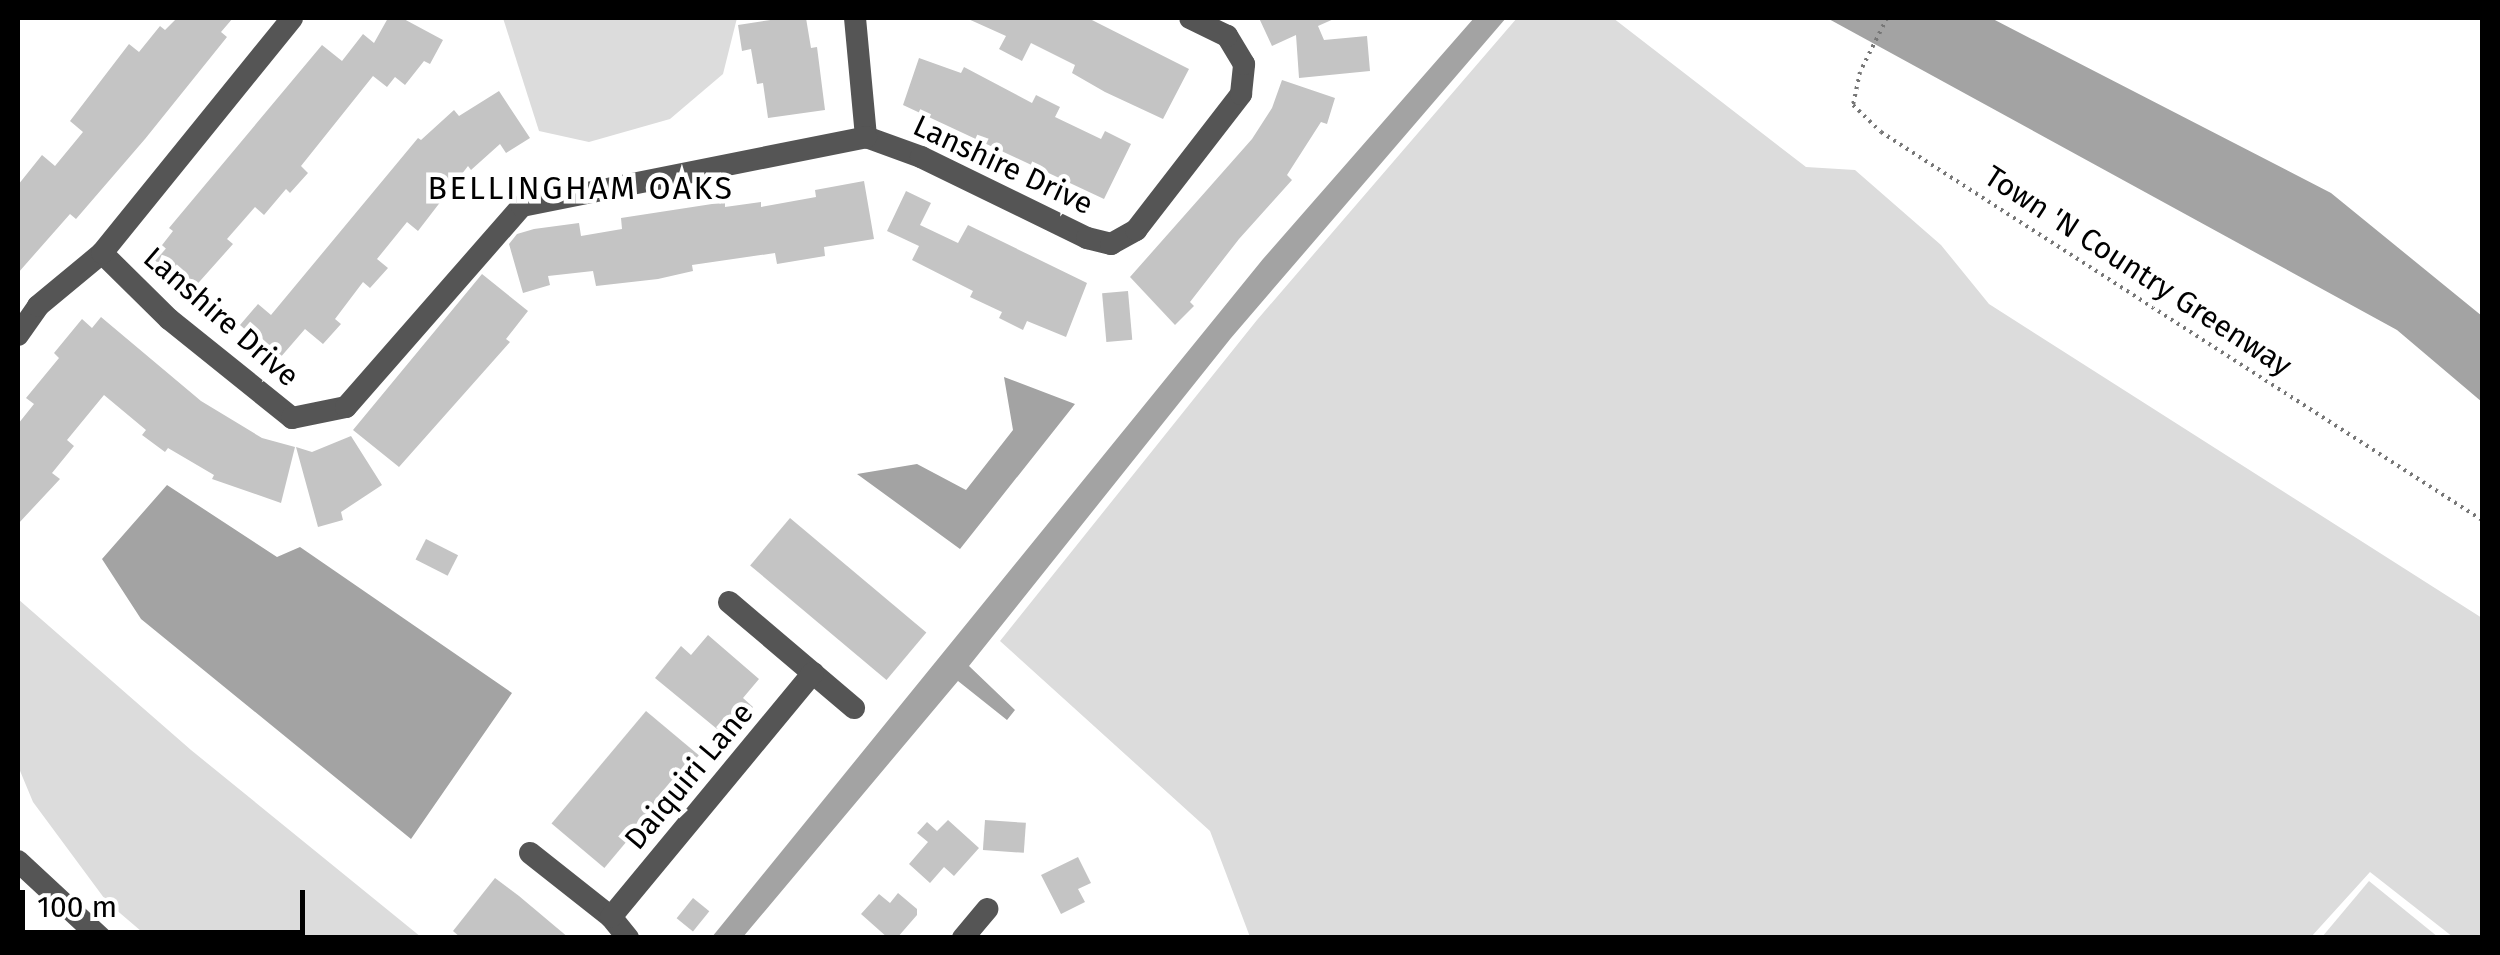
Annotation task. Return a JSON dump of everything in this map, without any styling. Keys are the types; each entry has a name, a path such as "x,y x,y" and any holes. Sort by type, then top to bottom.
{"street":[{"path":"18,335 38,306 102,252 292,18"},
{"name":"Lanshire Drive","path":"854,18 866,137"},
{"name":"Lanshire Drive","path":"102,252 169,319 292,418 346,407 522,206 866,137 920,157 1087,238 1110,244 1136,230 1241,94 1244,64 1226,36 1190,18"},
{"path":"728,602 854,708"},
{"name":"Daiquiri Lane","path":"610,917 813,673"},
{"path":"530,853 610,917 628,938"},
{"path":"18,861 101,938"},
{"path":"964,938 986,909"}],"path":[{"name":"Town 'N Country Greenway","path":"1888,18 1860,72 1852,105 1881,132 2482,520"}],"shaded area":[{"path":"503,18 737,18 723,74 670,119 589,142 539,131"},
{"path":"1474,18 1506,18 1231,338 969,666 1015,710 1007,720 958,681 743,937 712,937 1263,259"},
{"path":"1517,18 1613,18 1806,167 1855,170 1941,245 1989,304 2482,618 2482,937 2453,937 2370,872 2311,937 1250,937 1210,831 1000,641 1257,320"},
{"path":"1827,18 1991,18 2331,193 2482,316 2482,402 2397,330"},
{"path":"1004,377 1075,404 960,549 857,474 917,464 966,490 1013,430"},
{"path":"167,485 277,557 300,547 512,693 411,839 141,619 102,559"},
{"path":"18,599 191,750 421,937 148,937 107,902 33,802 18,766"},
{"path":"2369,881 2438,937 2322,937"}],"building":[{"path":"177,18 233,18 221,32 227,37 145,139 76,219 70,214 18,273 18,185 42,155 55,166 83,132 70,121 129,44 139,52 160,26 165,30"},
{"path":"388,18 402,18 443,40 430,64 424,61 405,85 395,77 387,87 373,76 301,166 308,173 290,193 286,189 264,215 255,207 227,239 233,244 192,290 152,258 173,231 169,228 322,45 342,61 363,34 374,43"},
{"path":"806,18 811,48 817,47 825,110 768,118 763,83 757,84 751,49 742,51 738,25"},
{"path":"966,18 1088,18 1189,69 1163,119 1072,73 1075,65 1031,43 1022,61 999,49 1006,36"},
{"path":"1259,18 1336,18 1318,26 1324,40 1367,36 1370,71 1299,78 1296,35 1272,46"},
{"path":"919,58 961,73 964,67 1032,103 1036,95 1060,107 1055,117 1101,139 1105,131 1131,144 1104,199 903,105"},
{"path":"1282,80 1335,98 1327,124 1321,122 1287,175 1292,180 1239,239 1190,302 1194,306 1175,325 1130,277 1252,139 1272,108"},
{"path":"499,91 530,138 506,153 500,144 471,170 468,166 418,231 407,222 377,259 388,268 370,288 363,282 335,319 341,324 323,344 305,329 279,359 240,325 258,304 271,315 418,138 421,140 454,110 459,116"},
{"path":"864,181 874,239 824,247 825,256 777,264 775,253 692,265 693,271 658,279 596,286 593,271 548,276 550,285 523,293 509,244 517,234 534,229 579,223 581,236 622,229 621,218 725,202 725,207 761,202 761,207 816,197 815,190"},
{"path":"906,191 931,203 920,225 958,243 968,225 1087,283 1066,337 1027,321 1023,330 999,318 1002,312 970,297 973,291 912,260 919,246 887,231"},
{"path":"482,274 528,311 506,339 510,342 399,467 353,430"},
{"path":"1128,291 1132,340 1106,342 1102,293"},
{"path":"101,317 201,401 262,438 295,447 281,503 212,479 214,475 168,448 165,452 142,435 146,430 104,395 67,440 74,446 52,473 60,479 18,524 18,424 34,404 26,398 59,358 54,353 82,319 92,328"},
{"path":"351,436 382,485 341,512 343,520 318,527 296,447 312,452"},
{"path":"790,518 926,632 887,680 750,565"},
{"path":"426,539 458,555 448,576 416,559"},
{"path":"708,635 759,679 743,698 753,707 728,738 655,678 681,646 691,655"},
{"path":"646,711 699,755 604,868 552,824"},
{"path":"948,820 979,848 954,876 944,867 930,883 909,864 928,842 917,833 927,822 937,831"},
{"path":"985,820 1026,823 1024,853 983,850"},
{"path":"1078,857 1091,883 1078,889 1085,902 1061,914 1041,875"},
{"path":"495,878 569,938 461,938 453,931"},
{"path":"898,893 917,909 917,915 897,938 888,938 861,914 879,894 890,903"},
{"path":"693,898 709,911 693,931 677,918"}],"district":[{"name":"BELLINGHAM OAKS","path":"581,188"}]}
